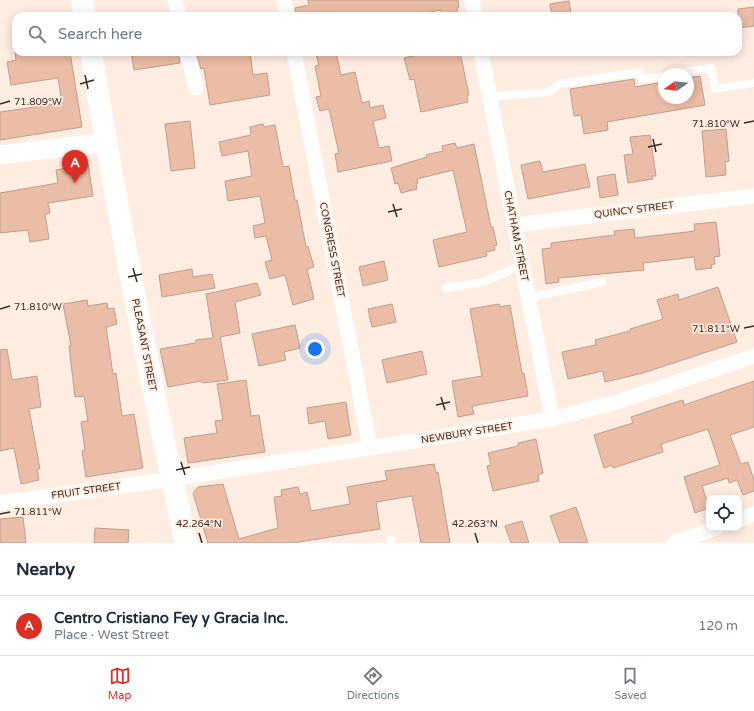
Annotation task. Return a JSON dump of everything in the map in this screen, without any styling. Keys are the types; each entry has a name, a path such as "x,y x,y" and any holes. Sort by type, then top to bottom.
{"main road":[{"name":"PLEASANT STREET","path":"92,56 106,142 172,479 186,543"}],"street":[{"path":"175,0 177,12"},
{"path":"284,0 286,12"},
{"path":"472,0 474,12"},
{"path":"188,56 196,88"},
{"name":"CONGRESS STREET","path":"295,56 370,448"},
{"name":"CHATHAM STREET","path":"482,56 552,419"},
{"path":"0,156 106,142"},
{"name":"QUINCY STREET","path":"514,225 754,196"},
{"name":"NEWBURY STREET","path":"172,479 552,419 616,402 754,356"},
{"name":"FRUIT STREET","path":"0,503 172,479"},
{"path":"742,519 754,514"},
{"path":"674,543 708,531"}],"lane":[{"path":"694,71 711,68 715,89 754,83"},
{"path":"489,97 549,92 559,84 639,72 642,79 658,77"},
{"path":"446,288 484,282 521,265"},
{"path":"528,298 602,282"}],"building":[{"path":"308,0 458,0 459,7 457,8 458,12 440,12 440,10 431,12 296,12 295,8 309,5"},
{"path":"569,1 571,12 551,12 550,4"},
{"path":"754,7 754,26 742,28 742,12 738,12 738,9"},
{"path":"16,56 71,56 82,127 0,140 0,112 62,103 58,78 11,85 7,62 16,60"},
{"path":"132,56 179,56 180,63 134,70"},
{"path":"197,56 251,56 253,75 267,73 270,95 210,105 204,68 201,69"},
{"path":"317,56 337,56 341,75 355,72 362,103 369,101 370,108 383,105 386,118 373,121 379,148 389,146 392,161 338,172 335,154 339,153 329,109 320,111 316,97 321,96 315,66 319,65"},
{"path":"412,56 461,56 469,95 467,96 468,102 421,112 414,79 410,80 404,58"},
{"path":"700,76 705,105 607,122 608,130 584,134 581,115 574,116 570,89 634,79 635,87 658,83 658,104 694,104 694,77"},
{"path":"190,121 195,168 171,171 165,124"},
{"path":"263,124 264,127 275,125 283,167 289,166 306,247 308,246 314,267 307,269 314,299 293,305 285,275 270,279 265,262 272,260 266,236 255,238 253,226 265,223 260,196 228,201 225,181 252,176 248,151 222,156 219,142 251,135 250,127"},
{"path":"726,129 729,161 725,162 726,175 706,177 702,131"},
{"path":"650,135 656,176 652,176 653,179 628,183 624,155 633,154 630,137"},
{"path":"455,143 457,148 474,144 491,227 493,227 497,245 494,246 495,250 486,252 487,256 439,267 433,240 467,232 453,170 417,179 417,189 401,193 398,183 395,184 391,168 427,157 426,155 443,151 442,146"},
{"path":"540,161 543,172 585,164 590,187 528,199 521,165"},
{"path":"88,164 93,196 48,203 50,213 45,214 49,239 30,242 28,230 0,233 0,193 58,183 56,170"},
{"path":"615,174 618,195 600,198 597,177"},
{"path":"716,222 720,256 714,257 715,264 711,265 712,268 696,270 694,257 643,263 644,270 558,278 559,282 546,284 542,249 551,248 551,243 615,235 614,231 634,229 635,238 695,231 694,224"},
{"path":"384,261 388,280 363,286 359,267"},
{"path":"192,269 193,277 212,274 215,288 162,297 159,275"},
{"path":"257,283 261,295 235,302 240,333 220,337 228,380 203,383 201,381 168,387 160,349 195,343 196,340 213,338 206,294"},
{"path":"718,287 737,342 643,373 605,382 603,371 568,379 562,352 596,345 595,340 630,331 630,329 663,319 657,300 678,294 679,300"},
{"path":"87,300 88,306 107,303 108,309 114,308 117,324 106,327 113,374 116,373 122,416 134,414 143,468 86,477 82,451 85,450 81,422 88,421 84,396 75,397 69,346 71,346 63,304"},
{"path":"392,304 396,322 372,327 368,309"},
{"path":"499,304 500,307 510,305 522,373 524,373 528,396 472,406 474,414 458,417 452,381 482,376 470,309"},
{"path":"295,325 300,348 284,352 286,360 259,366 252,334"},
{"path":"7,349 12,380 37,376 41,407 29,409 40,469 37,469 39,480 21,484 14,448 0,451 0,350"},
{"path":"422,351 427,374 387,383 382,360"},
{"path":"246,380 251,416 259,415 265,452 188,463 184,438 217,433 215,421 223,420 217,384"},
{"path":"754,381 754,427 730,435 741,464 748,462 754,480 754,491 743,495 737,480 729,483 728,478 702,486 706,499 706,509 695,513 684,477 720,465 708,429 661,444 663,452 613,468 612,465 604,468 594,435 633,423 631,417 683,400 684,405"},
{"path":"346,402 351,435 328,439 325,421 309,424 307,408"},
{"path":"536,439 543,473 538,475 539,481 493,491 487,466 491,465 488,453 518,446 518,443"},
{"path":"434,464 436,473 438,472 450,543 421,543 412,496 376,502 380,529 293,543 208,543 193,493 198,487 223,484 239,539 278,528 274,497 282,496 281,490 298,487 300,494 307,492 311,511 350,504 347,487 387,480 385,471"},
{"path":"576,507 588,543 560,543 550,516"},
{"path":"23,517 26,543 0,543 0,519"},
{"path":"522,521 529,543 511,543 505,526"},
{"path":"95,528 129,530 128,543 94,543"}],"place":[{"name":"Centro Cristiano Fey y Gracia Inc.","path":"75,183"}]}
